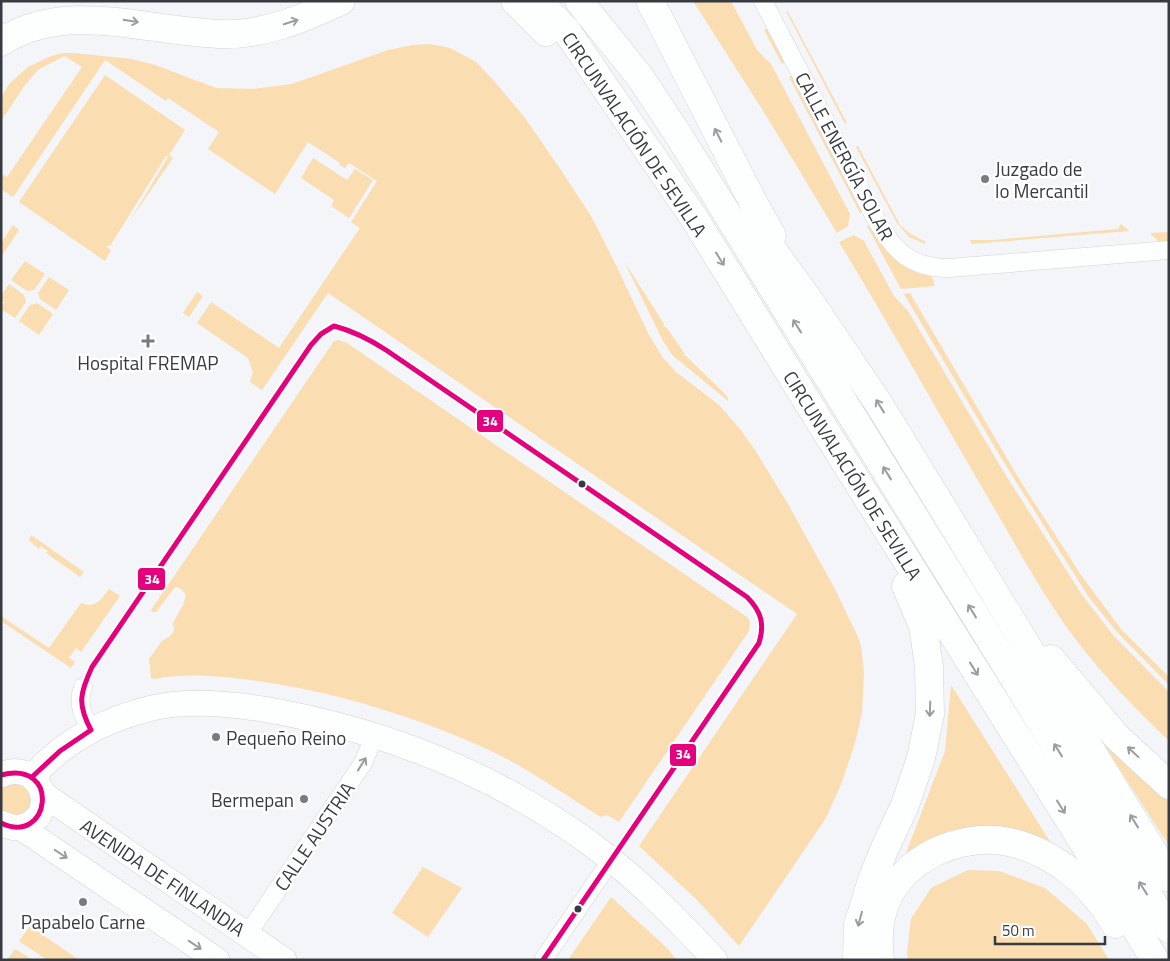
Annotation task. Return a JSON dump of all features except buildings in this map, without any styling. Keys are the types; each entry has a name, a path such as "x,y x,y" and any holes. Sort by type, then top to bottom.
{"highway":[{"path":"1,42 15,31 43,20 74,15 110,18 190,32 236,34 269,30 309,16 342,1"},
{"path":"515,1 554,40 595,73"},
{"name":"CIRCUNVALACIÓN DE SEVILLA","path":"538,1 566,30 694,218 1098,866 1140,957"},
{"name":"CIRCUNVALACIÓN DE SEVILLA","path":"579,1 640,77 679,136 1169,929"},
{"path":"650,1 755,206 809,300"},
{"path":"598,23 669,95 753,224 809,300 879,404 1169,878"},
{"path":"828,435 844,482 908,590 924,626 930,666 930,714 921,758 905,805 872,880 858,925 857,960"},
{"path":"961,537 1050,659 1117,737 1169,785"},
{"path":"880,960 878,944 884,907 904,874 926,856 944,848 969,841 991,840 1010,842 1047,856 1068,871 1094,896 1140,957"},
{"path":"888,960 886,944 893,910 898,897 916,874 936,861 952,855 971,850 1000,849 1020,853 1042,862 1064,878 1140,957"}],"street":[{"name":"CALLE ENERGÍA SOLAR","path":"763,1 877,221 892,244 909,259 930,267 949,268 1169,250"},
{"path":"83,687 80,696 82,711 91,730"},
{"path":"11,825 26,825 37,818 43,806 18,777 48,761 91,730 122,717 154,707 191,704 259,708 376,735 454,764 493,783 532,805 611,860 669,911 715,960"},
{"name":"CALLE AUSTRIA","path":"247,935 363,763 376,735"},
{"name":"AVENIDA DE FINLANDIA","path":"18,777 284,960"},
{"name":"AVENIDA DE FINLANDIA","path":"11,825 217,960"},
{"path":"543,960 611,860"}],"shaded area":[{"path":"693,1 731,1 757,50 771,64 850,214 848,226 837,233 767,117"},
{"path":"787,10 847,123 845,124"},
{"path":"768,28 786,62 782,64 764,30"},
{"path":"430,44 450,48 476,62 525,118 591,216 648,333 663,358 676,372 719,405 755,450 788,504 835,589 861,646 864,672 862,713 855,743 842,782 826,818 739,946 697,900 639,846 797,614 328,293 262,390 250,382 253,372 248,358 197,323 211,302 279,348 360,228 351,222 377,181 349,163 345,168 339,165 340,163 308,142 275,194 208,149 219,132 168,98 166,101 105,60 13,197 1,189 1,174 7,177 82,67 64,56 38,70 25,85 1,121 1,98 9,84 28,67 51,56 74,53 132,59 155,65 216,88 253,89 292,84 388,50"},
{"path":"105,75 185,130 169,155 173,158 129,222 168,157 166,156 110,246 108,245 107,247 111,250 105,261 19,202"},
{"path":"792,75 863,211 860,213 789,77"},
{"path":"857,146 900,225 909,233 926,242 925,244 909,237 897,223"},
{"path":"313,158 347,180 355,169 373,180 349,218 331,206 334,200 301,178"},
{"path":"870,224 881,243 894,258 911,269 932,276 935,286 901,289 867,226"},
{"path":"1121,224 1129,231 972,244 970,240 993,240 1118,229"},
{"path":"13,225 19,230 1,257 1,243"},
{"path":"1169,232 1169,241 1159,242 1150,233"},
{"path":"854,235 864,241 894,296 908,311 1005,474 1082,595 1113,635 1169,692 1169,741 1109,680 1087,654 1066,626 1025,562 839,242"},
{"path":"25,261 45,274 34,290 27,291 11,280"},
{"path":"624,261 664,324 663,326 666,327 685,354 683,356 686,356 723,392 728,401 672,355 662,339"},
{"path":"49,277 69,290 56,310 40,299 38,293"},
{"path":"9,284 24,295 26,302 15,318 1,309 1,304 5,302 1,300 1,296"},
{"path":"197,292 203,296 189,317 183,313"},
{"path":"910,293 1021,482 1081,575 1121,629 1169,677 1169,685 1117,632 1088,596 1000,456 904,294"},
{"path":"37,303 53,314 39,335 19,321 30,305"},
{"path":"338,340 347,343 747,617 750,621 749,631 619,822 607,815 601,817 502,756 435,727 381,709 327,694 242,679 213,676 151,678 149,659 162,641 174,631 173,623 186,595 180,588 175,587 156,612 151,610 334,341"},
{"path":"31,535 84,572 80,577 46,553 48,551 40,546 39,549 29,540"},
{"path":"109,589 120,596 81,652 76,648 69,658 75,662 71,668 1,621 1,616 49,648 81,603 86,605 94,604"},
{"path":"951,685 1051,843 1018,830 978,827 945,833 906,853 945,751"},
{"path":"1103,743 1169,798 1169,846"},
{"path":"7,783 25,785 32,801 28,811 18,817 1,811 1,788"},
{"path":"423,867 462,888 428,937 392,913"},
{"path":"968,870 999,871 1045,888 1087,924 1109,960 909,960 907,954 911,919 931,888"},
{"path":"611,897 665,946 677,960 568,960"},
{"path":"30,926 79,960 47,960 19,941"},
{"path":"15,949 33,960 7,960"}],"transit line":[{"name":"34","path":"32,777 60,751 91,730 84,713 82,699 85,684 92,667 311,345 321,334 334,326 348,330 386,350 747,597 759,613 762,624 759,643 543,960"},
{"name":"34","path":"1,775 21,773 34,779 41,789 42,802 39,814 30,823 18,827 1,823"}],"place":[{"name":"Juzgado de lo Mercantil","path":"985,179"},
{"name":"Hospital FREMAP","path":"148,341"},
{"name":"Pequeño Reino","path":"216,737"},
{"name":"Bermepan","path":"304,799"},
{"name":"Papabelo Carne","path":"83,902"}]}
